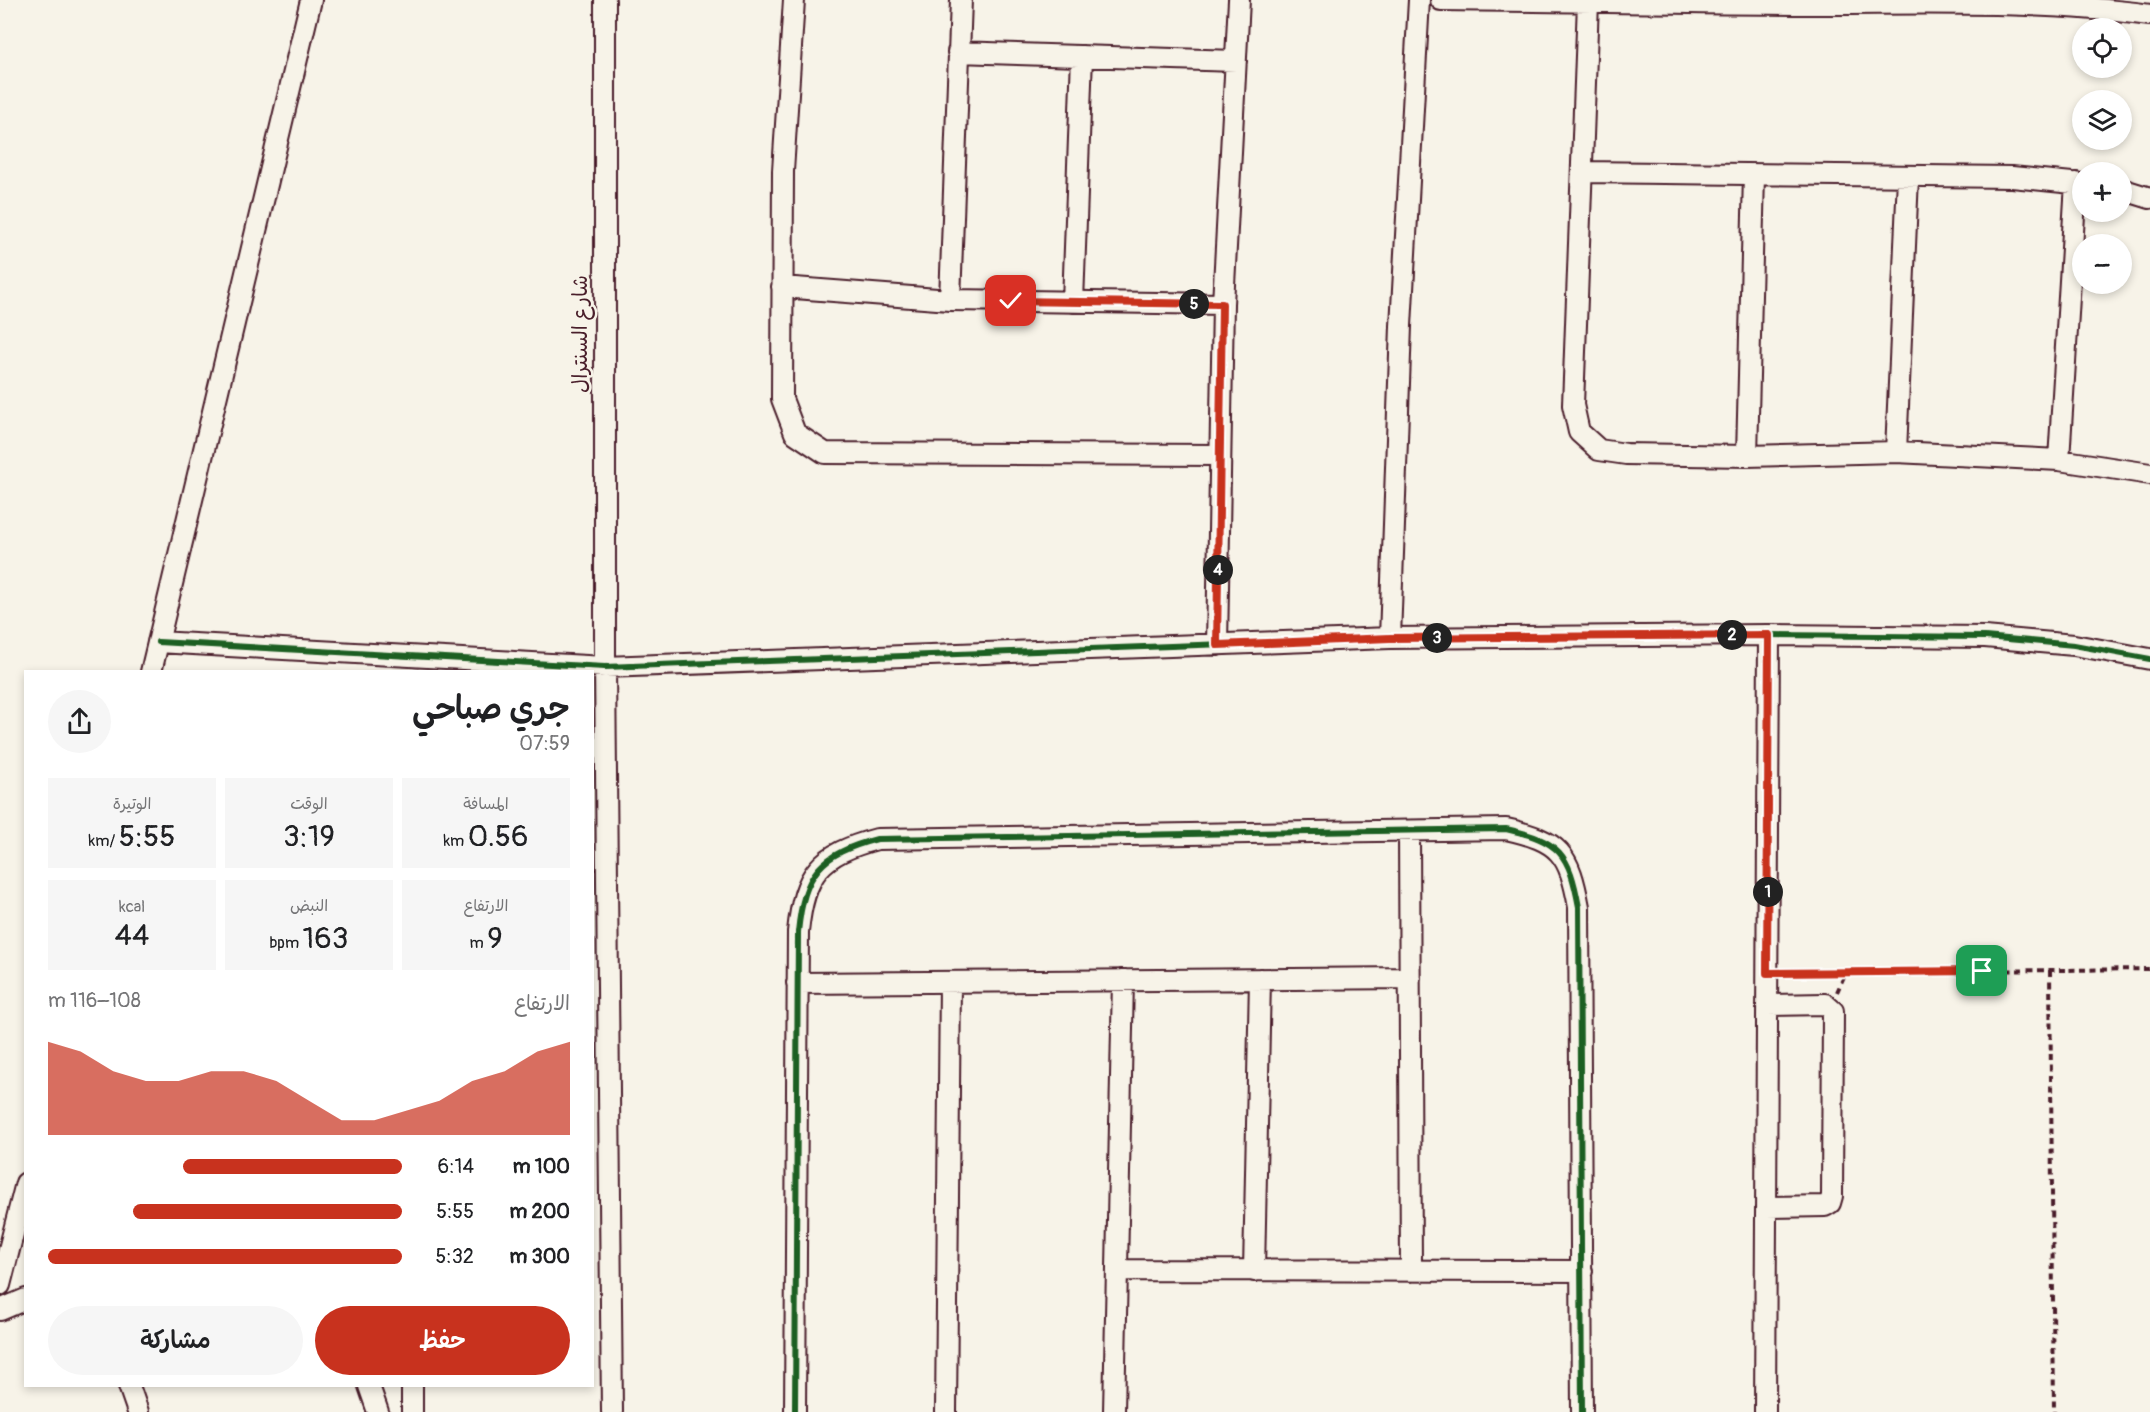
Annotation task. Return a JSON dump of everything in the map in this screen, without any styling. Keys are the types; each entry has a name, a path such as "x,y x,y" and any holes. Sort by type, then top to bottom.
{"street":[{"path":"151,670 311,0"},
{"name":"شارع السنترال","path":"604,0 605,667 612,1412"},
{"path":"794,0 783,171 782,399 795,433 825,453 1219,455"},
{"path":"950,300 961,0"},
{"path":"1217,645 1222,304 1239,0"},
{"path":"1390,638 1401,326 1419,0"},
{"path":"1441,0 2026,2 2149,11"},
{"path":"1588,2 1573,405 1579,432 1599,450 1626,454 1747,456 1896,452 2059,460 2150,474"},
{"path":"958,52 1236,62"},
{"path":"1073,302 1082,56"},
{"path":"1582,172 2012,177 2072,182"},
{"path":"1747,456 1754,175"},
{"path":"1896,452 1908,177"},
{"path":"2132,192 2150,198"},
{"path":"2059,460 2076,222"},
{"path":"782,287 950,300 1222,304"},
{"path":"158,642 411,664 605,667 1390,638 1769,635 1985,637 2074,645 2150,659"},
{"path":"1765,1412 1769,635"},
{"path":"795,1412 798,932 801,898 818,868 844,848 877,839 1506,830 1535,836 1560,851 1573,875 1579,906 1582,1412"},
{"path":"1409,831 1411,1271"},
{"path":"797,983 1410,978"},
{"path":"1114,1412 1123,980"},
{"path":"1254,1271 1260,980"},
{"path":"946,1412 950,982"},
{"path":"1766,1207 1825,1206 1830,1203 1833,1046 1831,1006 1767,1005"},
{"path":"0,1285 24,1191"},
{"path":"1117,1270 1582,1271"},
{"path":"0,1310 24,1300"},
{"path":"129,1387 138,1412"},
{"path":"369,1387 378,1412"},
{"path":"412,1387 412,1412"}],"path":[{"path":"1767,973 2150,969"},
{"path":"2050,970 2054,1412"}],"cycle path":[{"path":"158,642 605,667 1390,638 1769,635 1985,637 2074,645 2150,659"},
{"path":"795,1412 798,932 805,895 818,869 829,859 857,845 877,839 1506,829 1539,839 1559,852 1571,874 1579,907 1582,1412"}],"route":[{"path":"1011,301 1222,304 1217,645 1390,638 1769,635 1767,973 1982,971"}]}
